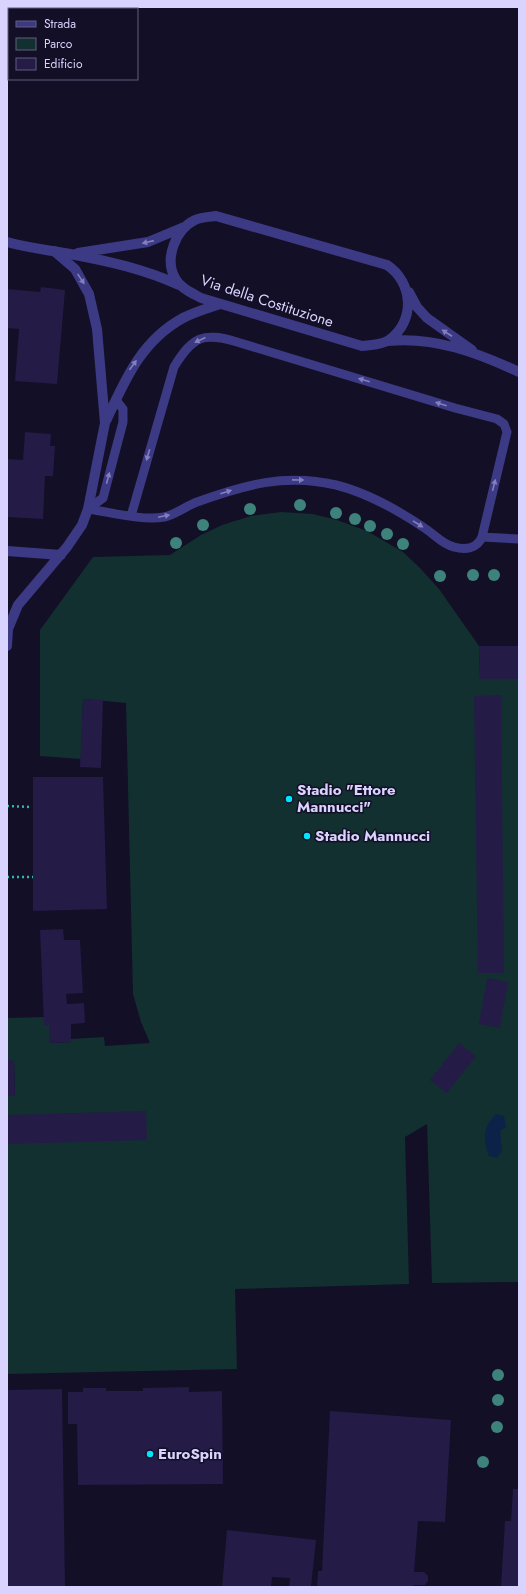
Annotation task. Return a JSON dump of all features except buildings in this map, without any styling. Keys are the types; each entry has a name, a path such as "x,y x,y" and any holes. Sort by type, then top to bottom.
{"street":[{"name":"Via della Costituzione","path":"479,354 420,340 388,341 376,345 362,346 201,298 181,286 174,278 171,260 175,242 184,227 196,219 205,217 227,218 377,261 395,270 417,307 427,318 479,354 519,372"},
{"path":"70,254 148,242 184,227"},
{"path":"7,242 136,269 161,277 181,286"},
{"path":"7,245 18,245"},
{"path":"54,251 74,269 86,285 89,294 98,329 105,423"},
{"name":"Via della Costituzione","path":"388,341 400,329 406,317 408,307 406,288"},
{"path":"7,646 8,629 18,605 61,555 76,534 88,509 105,423 128,372 153,341 183,318 220,304"},
{"path":"7,551 61,555"}],"lane":[{"path":"88,509 131,516 164,517 215,496 259,482 302,480 337,485 373,497 396,509 455,548 470,548 480,542 482,537 507,432 501,421 217,336 207,336 195,341 186,349 174,367 131,516"},
{"path":"88,509 103,498 124,422 123,409 116,400"},
{"path":"482,537 519,539"}],"path":[{"path":"7,806 32,806"},
{"path":"7,877 33,877"}],"green space":[{"path":"281,512 313,514 337,520 367,531 403,552 439,589 479,646 480,679 519,679 519,1282 432,1283 427,1124 405,1137 409,1284 235,1289 237,1369 7,1374 7,1096 15,1096 14,1061 7,1060 7,1018 44,1017 44,1025 49,1025 50,1043 71,1042 71,1039 104,1037 105,1046 150,1043 141,1022 133,994 126,703 83,699 81,759 40,756 40,630 93,557 170,555 201,535 222,525 251,516"}],"water":[{"path":"496,1114 504,1116 506,1127 500,1131 502,1151 497,1158 489,1156 485,1138 488,1124"}],"place":[{"name":"Stadio \"Ettore Mannucci\"","path":"289,799"},
{"name":"Stadio Mannucci","path":"307,836"},
{"name":"EuroSpin","path":"150,1454"}]}
